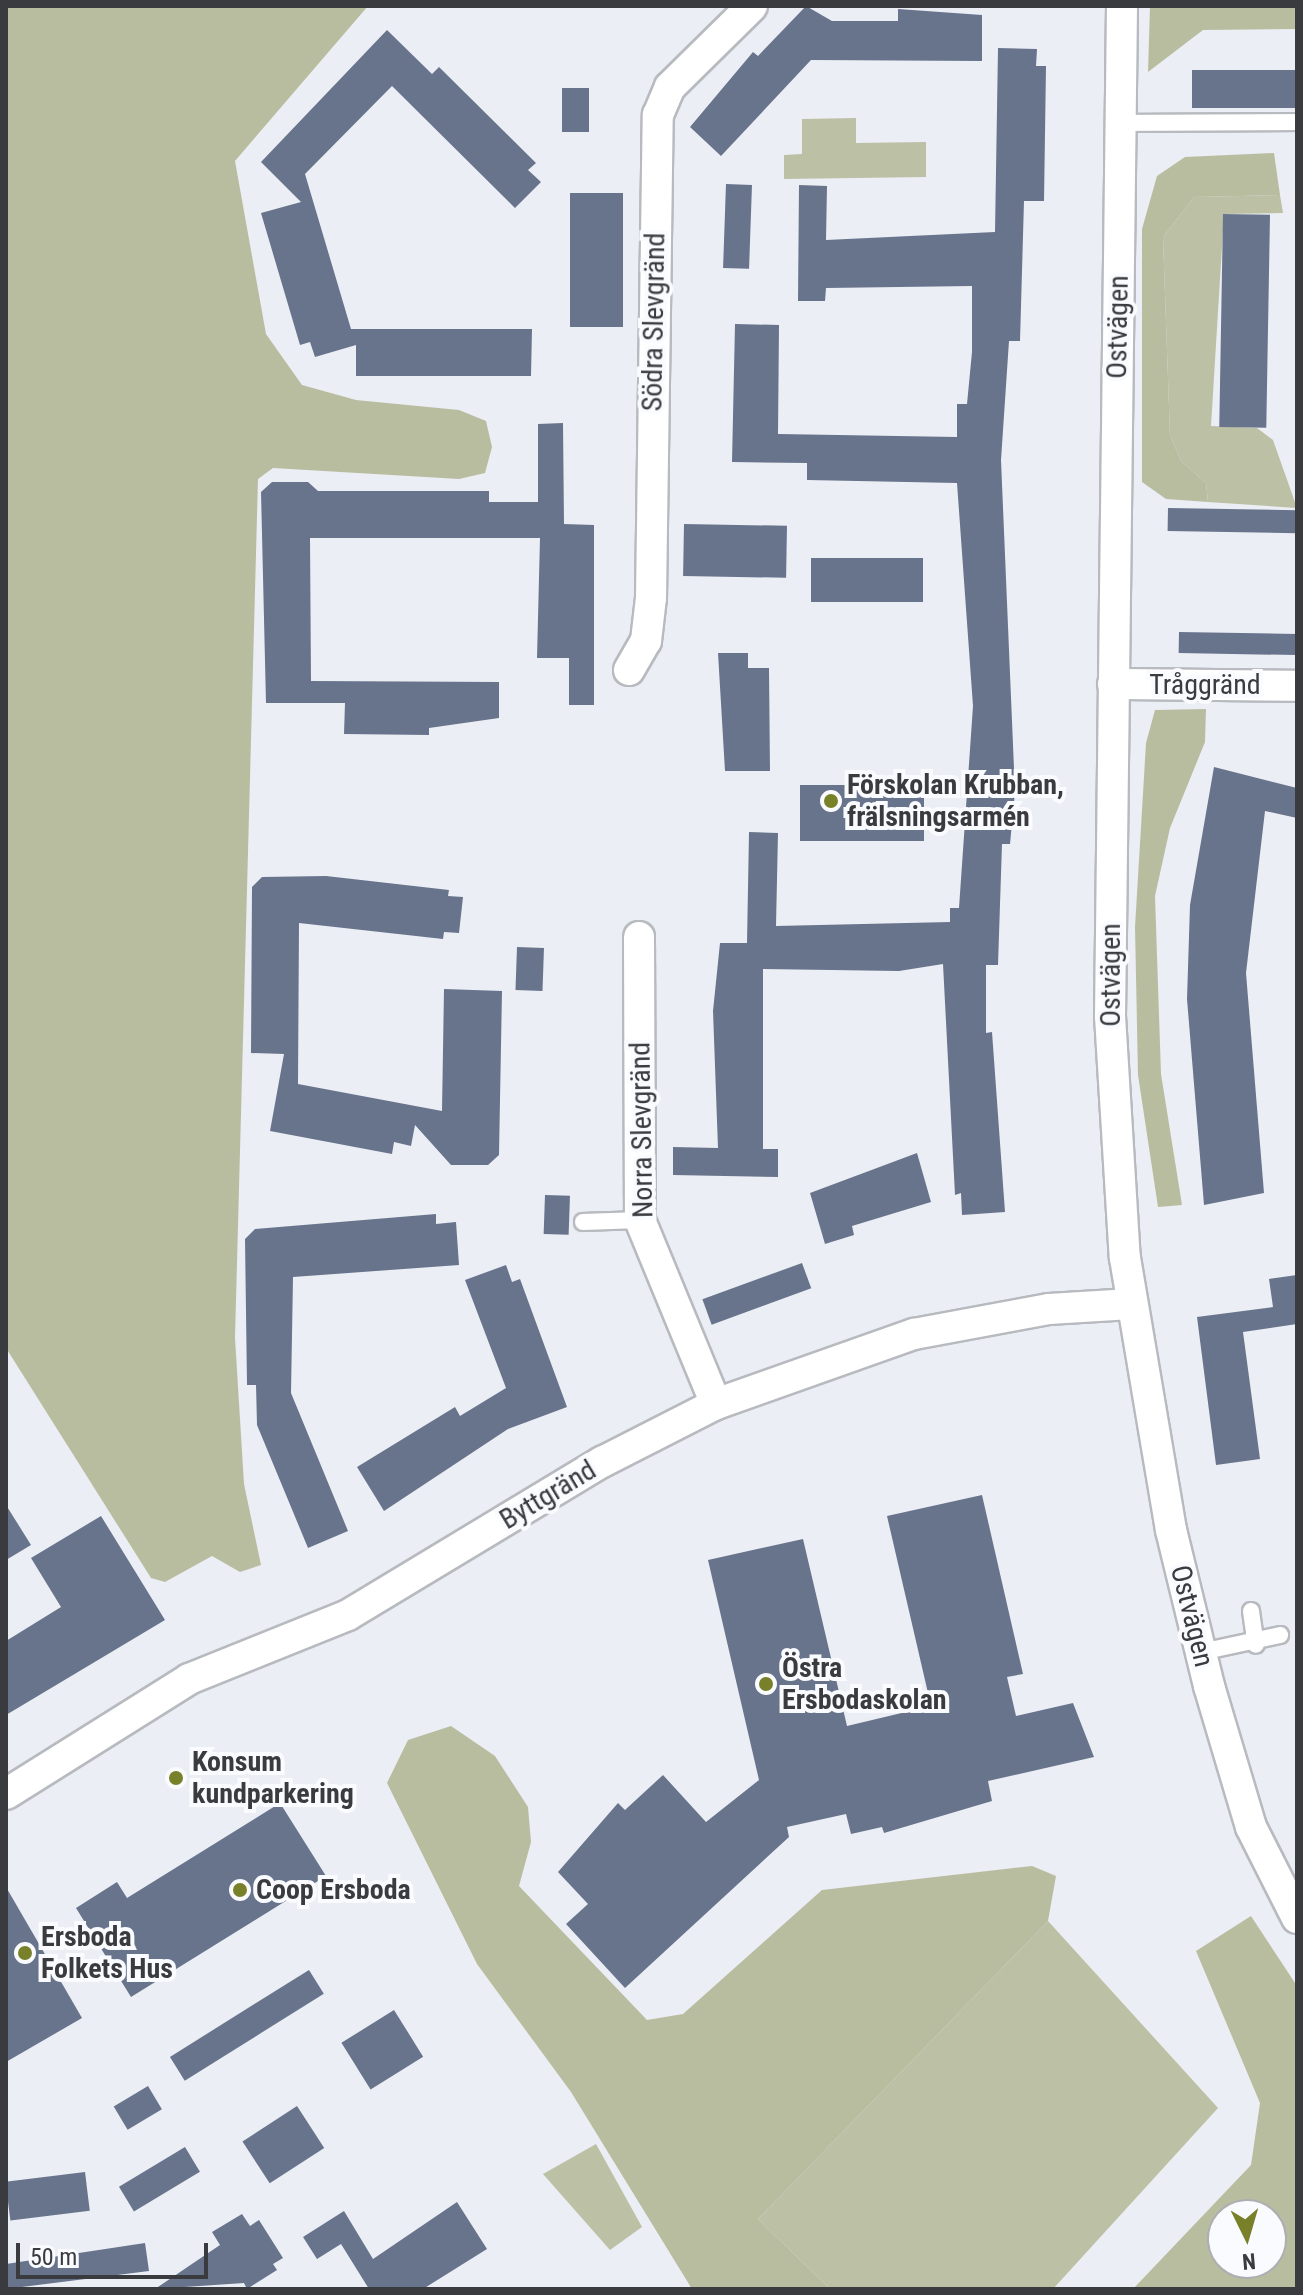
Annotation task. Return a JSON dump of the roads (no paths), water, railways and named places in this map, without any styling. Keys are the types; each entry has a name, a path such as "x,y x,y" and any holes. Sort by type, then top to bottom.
{"street":[{"name":"Södra Slevgränd","path":"629,670 646,641 651,598 658,115 670,87 752,6"},
{"name":"Ostvägen","path":"1122,6 1110,1016 1131,1304 1171,1530 1201,1652 1251,1827 1297,1918"},
{"name":"Tråggränd","path":"1113,684 1297,686"},
{"name":"Norra Slevgränd","path":"639,937 640,1220 716,1404"},
{"name":"Byttgränd","path":"6,1794 189,1679 348,1615 602,1462 716,1404 914,1334 1049,1309 1131,1304"}],"lane":[{"path":"1120,123 1297,122"},
{"path":"583,1222 640,1220"},
{"path":"1251,1611 1256,1645"},
{"path":"1201,1652 1256,1645 1280,1635"}],"place":[{"name":"Förskolan Krubban, frälsningsarmén","path":"831,801"},
{"name":"Östra Ersbodaskolan","path":"766,1684"},
{"name":"Konsum kundparkering","path":"176,1778"},
{"name":"Coop Ersboda","path":"240,1890"},
{"name":"Ersboda Folkets Hus","path":"25,1953"}]}
